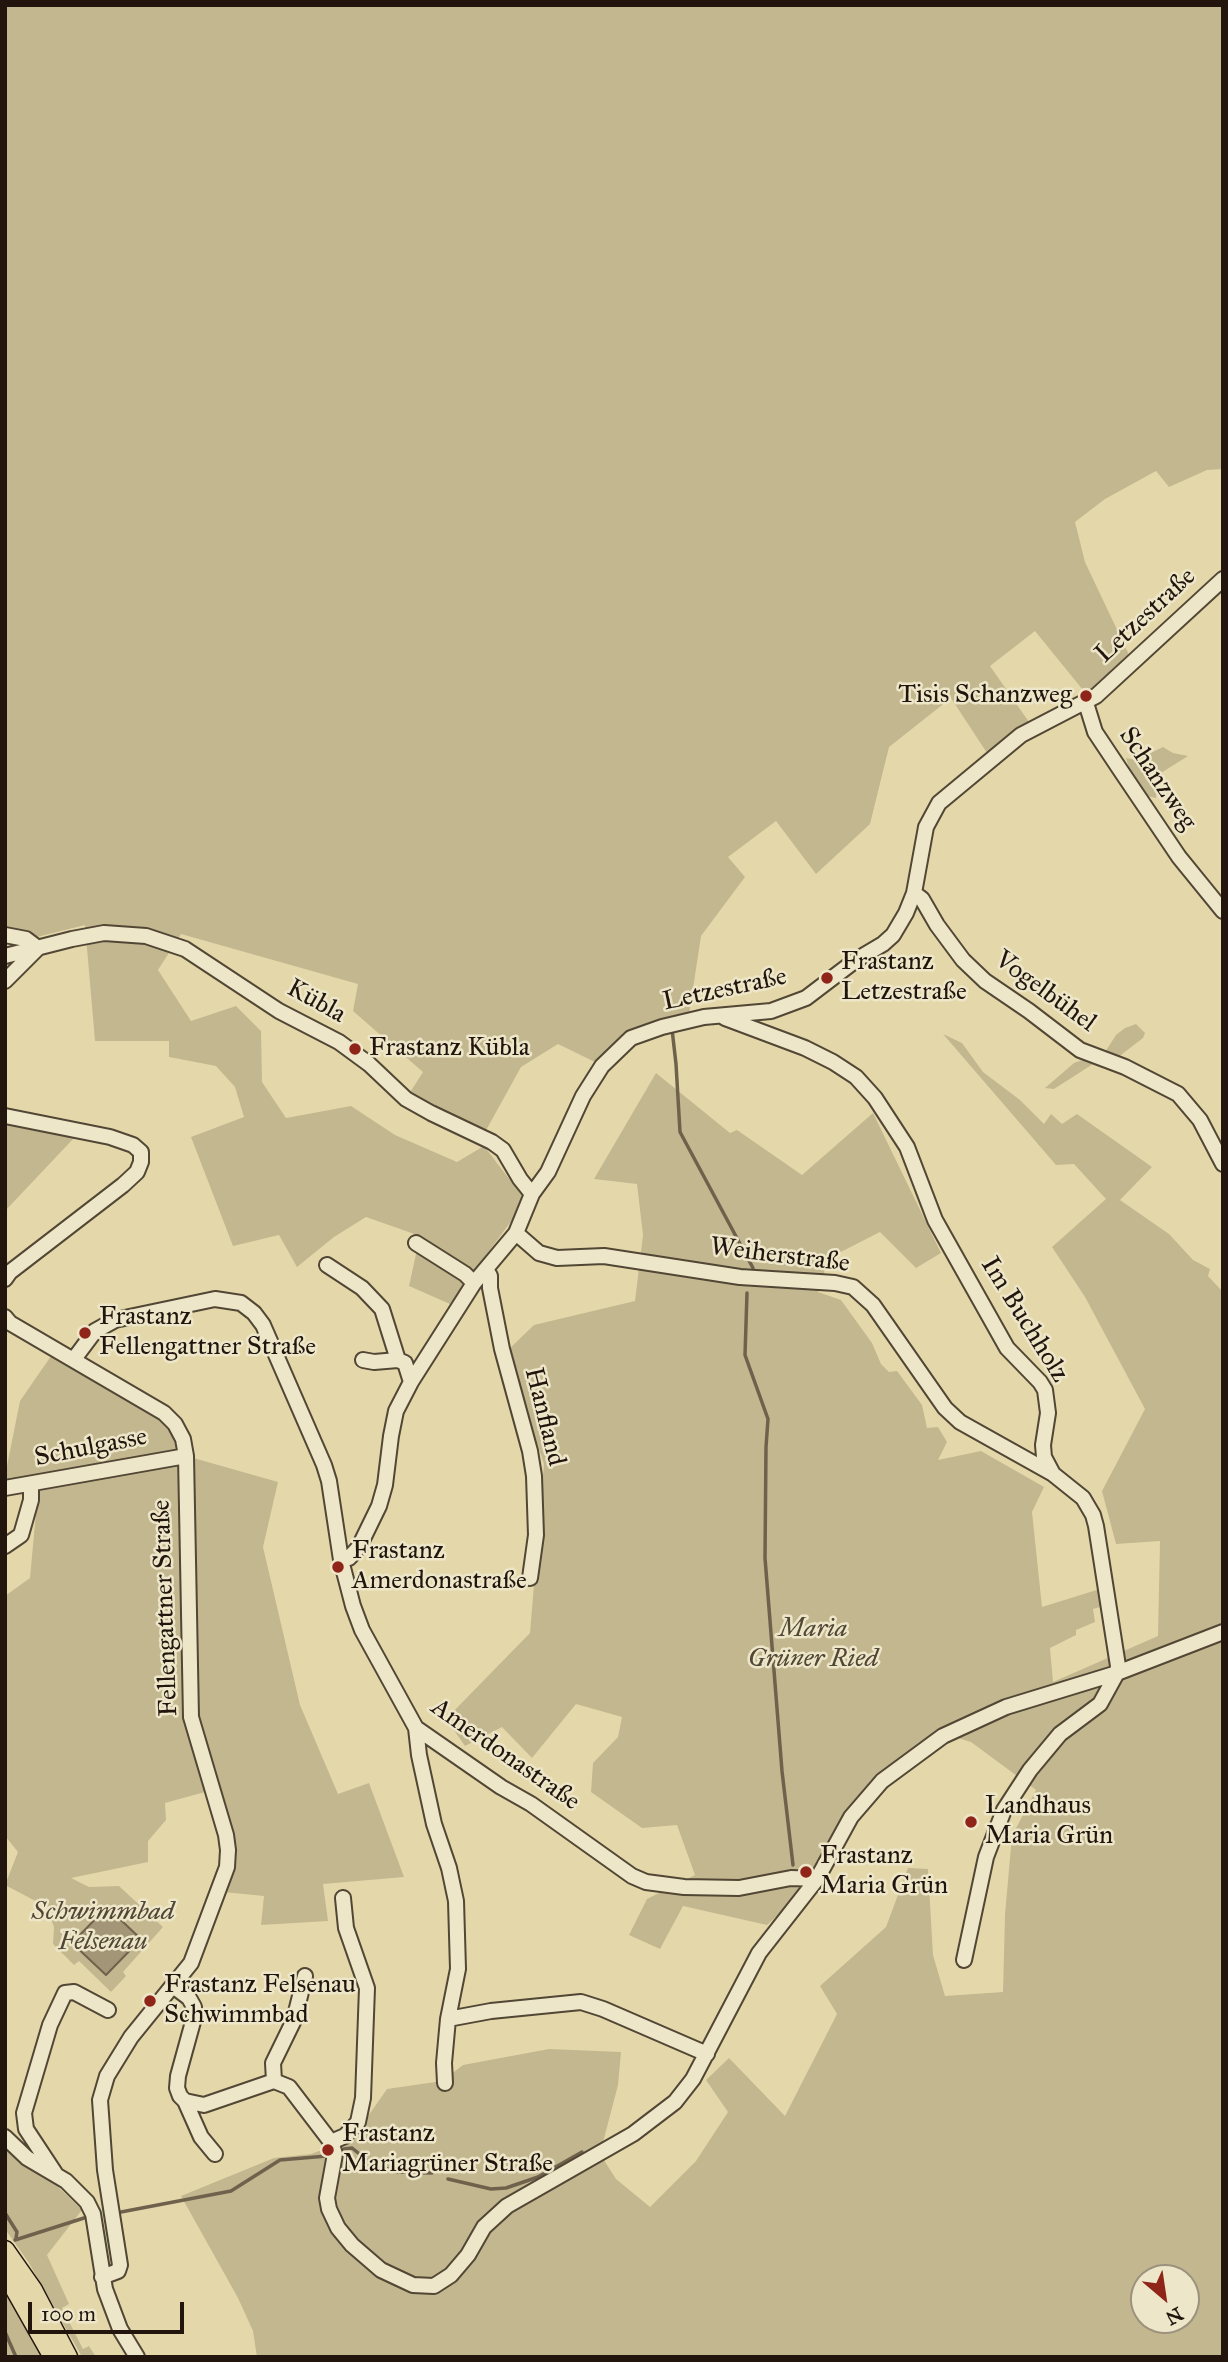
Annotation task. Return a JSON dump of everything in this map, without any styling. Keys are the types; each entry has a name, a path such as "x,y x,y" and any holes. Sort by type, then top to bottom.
{"main road":[{"path":"5,2250 33,2290 68,2357"},
{"path":"5,2272 53,2357"}],"street":[{"name":"Letzestraße","path":"341,1560 349,1558 359,1547 379,1506 397,1411 411,1382 474,1283 516,1233 532,1194 548,1172 583,1096 602,1066 632,1038 662,1027 704,1017 771,1011 806,998 893,935 914,893 926,827 939,803 1021,735 1086,703 1127,669 1191,606 1223,579"},
{"name":"Schanzweg","path":"1086,703 1095,732 1114,761 1179,857 1223,911"},
{"name":"Vogelbühel","path":"914,893 922,899 963,960 985,981 1080,1050 1125,1067 1178,1094 1200,1121 1223,1164"},
{"name":"Kübla","path":"5,956 104,933 146,936 185,949 279,1011 339,1042 369,1064 406,1099 492,1142 503,1150 526,1189 532,1194"},
{"path":"5,935 26,939 38,948 5,981"},
{"name":"Im Buchholz","path":"721,1016 824,1057 856,1077 875,1098 907,1147 935,1220 1007,1348 1045,1390 1048,1413 1044,1457 1053,1474"},
{"path":"5,1116 110,1137 133,1145 141,1152 141,1162 137,1172 123,1185 10,1272 5,1279"},
{"name":"Weiherstraße","path":"516,1233 539,1253 557,1258 604,1256 740,1277 835,1283 853,1287 873,1305 945,1408 960,1422 1053,1474"},
{"path":"416,1243 465,1274 474,1283"},
{"path":"327,1265 362,1288 382,1310 398,1360"},
{"name":"Hanfland","path":"486,1269 490,1276 502,1349 530,1451 534,1476 536,1530 530,1578"},
{"name":"Amerdonastraße","path":"74,1359 95,1331 115,1320 215,1299 241,1303 254,1313 263,1325 324,1465 329,1481 341,1560 353,1606 362,1630 416,1728 545,1813 632,1876 646,1882 684,1887 738,1888 791,1878 817,1879"},
{"name":"Fellengattner Straße","path":"5,1317 10,1323 164,1413 175,1424 183,1439 186,1456 191,1717 228,1850 227,1867 191,1963 131,2037 107,2076 100,2100 105,2171 120,2265 118,2271 102,2277"},
{"path":"363,1360 398,1360 405,1363 411,1382"},
{"name":"Schulgasse","path":"5,1488 186,1456"},
{"path":"964,1960 986,1857 1004,1810 1030,1770 1060,1734 1100,1704 1117,1673 1093,1515 1077,1491 1053,1474"},
{"path":"5,1546 21,1535 31,1500 32,1485"},
{"path":"186,2101 204,2105 274,2081 289,2087 331,2142 335,2154 327,2198 328,2209 338,2228 352,2245 381,2270 413,2286 434,2286 451,2275 468,2255 484,2227 507,2206 625,2139 675,2102 693,2079 759,1953 817,1879 851,1817 882,1781 943,1736 1006,1707 1117,1673 1223,1632"},
{"path":"1082,1685 1100,1704"},
{"path":"416,1728 433,1824 449,1868 456,1901 458,1969 448,2019 445,2083"},
{"path":"331,2142 345,2136 358,2122 363,2098 367,1988 346,1927 343,1898"},
{"path":"274,2081 273,2063 295,2020 305,1976"},
{"path":"173,1986 189,1998 194,2007 194,2018 177,2088 186,2101 201,2137 215,2154"},
{"path":"55,2174 26,2129 24,2113 50,2025 65,1993 74,1992 108,2010"},
{"path":"448,2019 491,2011 581,2002 604,2009 707,2054"},
{"path":"5,2137 27,2158 66,2181 87,2202 93,2214 102,2277 120,2329 137,2357"}],"green space":[{"path":"5,5 1223,5 1223,469 1207,470 1169,487 1156,471 1105,499 1075,522 1085,562 1130,657 1087,695 1035,631 990,666 1029,722 987,753 951,698 889,747 870,824 816,874 776,821 728,857 745,877 701,936 689,1015 597,1063 558,1044 521,1067 484,1134 409,1094 423,1072 353,1011 358,984 181,934 158,970 191,1021 236,1006 261,1031 262,1082 286,1118 351,1106 395,1135 457,1162 484,1146 526,1201 450,1304 409,1286 420,1236 366,1217 334,1237 297,1267 279,1235 233,1246 191,1137 244,1117 235,1087 216,1066 169,1057 169,1041 95,1041 85,925 5,945"},
{"path":"1163,747 1173,753 1188,756 1153,778 1157,788 1156,798 1142,795 1133,781 1126,758 1136,760"},
{"path":"1136,1024 1145,1033 1143,1038 1117,1058 1105,1052 1116,1035"},
{"name":"Maria Grüner Ried","path":"943,1034 962,1043 983,1072 1020,1100 1044,1124 1051,1114 1062,1124 1077,1114 1152,1167 1120,1200 1169,1234 1193,1260 1210,1269 1208,1276 1223,1292 1223,2357 257,2357 253,2331 238,2298 181,2196 274,2158 311,2154 352,2139 387,2089 442,2081 463,2065 549,2049 621,2052 618,2085 600,2154 616,2179 650,2207 696,2161 728,2112 706,2080 729,2058 785,2116 837,2014 820,1986 886,1927 908,1868 928,1869 933,1955 945,1996 1003,1992 1005,1914 1012,1836 1036,1790 971,1742 938,1732 870,1781 795,1900 767,1925 683,1906 660,1949 629,1935 647,1899 695,1875 677,1825 642,1828 591,1792 593,1763 618,1737 622,1717 576,1704 532,1758 502,1727 465,1746 446,1719 530,1633 544,1464 507,1351 534,1325 635,1301 643,1235 637,1184 594,1179 656,1073 730,1133 737,1130 802,1175 873,1113 941,1253 916,1268 880,1232 825,1260 824,1277 820,1280 818,1292 841,1300 872,1343 881,1364 889,1372 897,1371 922,1405 927,1428 938,1427 947,1442 938,1460 981,1451 1044,1487 1032,1512 1042,1607 1103,1588 1104,1606 1093,1609 1095,1622 1076,1630 1076,1635 1050,1648 1053,1682 1158,1636 1160,1541 1116,1544 1102,1491 1145,1409 1085,1297 1052,1247 1106,1199 1074,1164 1056,1165"},
{"path":"1085,1059 1093,1064 1054,1089 1045,1088 1074,1063"},
{"path":"5,1123 74,1138 5,1211"},
{"path":"60,1343 157,1403 190,1457 278,1482 263,1547 300,1705 338,1794 369,1783 404,1877 323,1884 328,1921 261,1925 264,1896 213,1891 223,1845 205,1792 165,1803 166,1820 148,1841 148,1862 71,1878 89,1887 119,1886 163,1927 123,1972 126,1976 111,1992 79,1961 74,1965 53,1944 54,1927 47,1907 5,1885 18,1852 5,1836 5,1596 30,1578 38,1491 5,1481 5,1476 20,1401"},
{"path":"5,2149 52,2181 82,2210 47,2255 69,2304 62,2308 83,2349 89,2346 96,2357 82,2357 29,2263 5,2229"},
{"path":"5,2285 45,2357 5,2357"}],"shaded area":[{"name":"Schwimmbad Felsenau","path":"107,1907 141,1939 106,1975 72,1943"}],"waterway":[{"path":"672,1029 680,1132 753,1268"},
{"path":"747,1293 745,1355 768,1419 765,1558 782,1771 793,1865"},
{"path":"344,2149 352,2148 372,2164 396,2172 432,2173"},
{"path":"448,2179 491,2189 506,2188 538,2177 582,2152"},
{"path":"121,2212 231,2191 280,2160 327,2156"},
{"path":"5,2213 17,2232 16,2238"},
{"path":"15,2240 84,2218"},
{"path":"5,2332 16,2357"}],"place":[{"name":"Tisis Schanzweg","path":"1086,696"},
{"name":"Frastanz Letzestraße","path":"827,978"},
{"name":"Frastanz Kübla","path":"355,1049"},
{"name":"Frastanz Fellengattner Straße","path":"85,1333"},
{"name":"Frastanz Amerdonastraße","path":"338,1567"},
{"name":"Landhaus Maria Grün","path":"971,1822"},
{"name":"Frastanz Maria Grün","path":"806,1872"},
{"name":"Frastanz Felsenau Schwimmbad","path":"150,2001"},
{"name":"Frastanz Mariagrüner Straße","path":"328,2150"}]}
